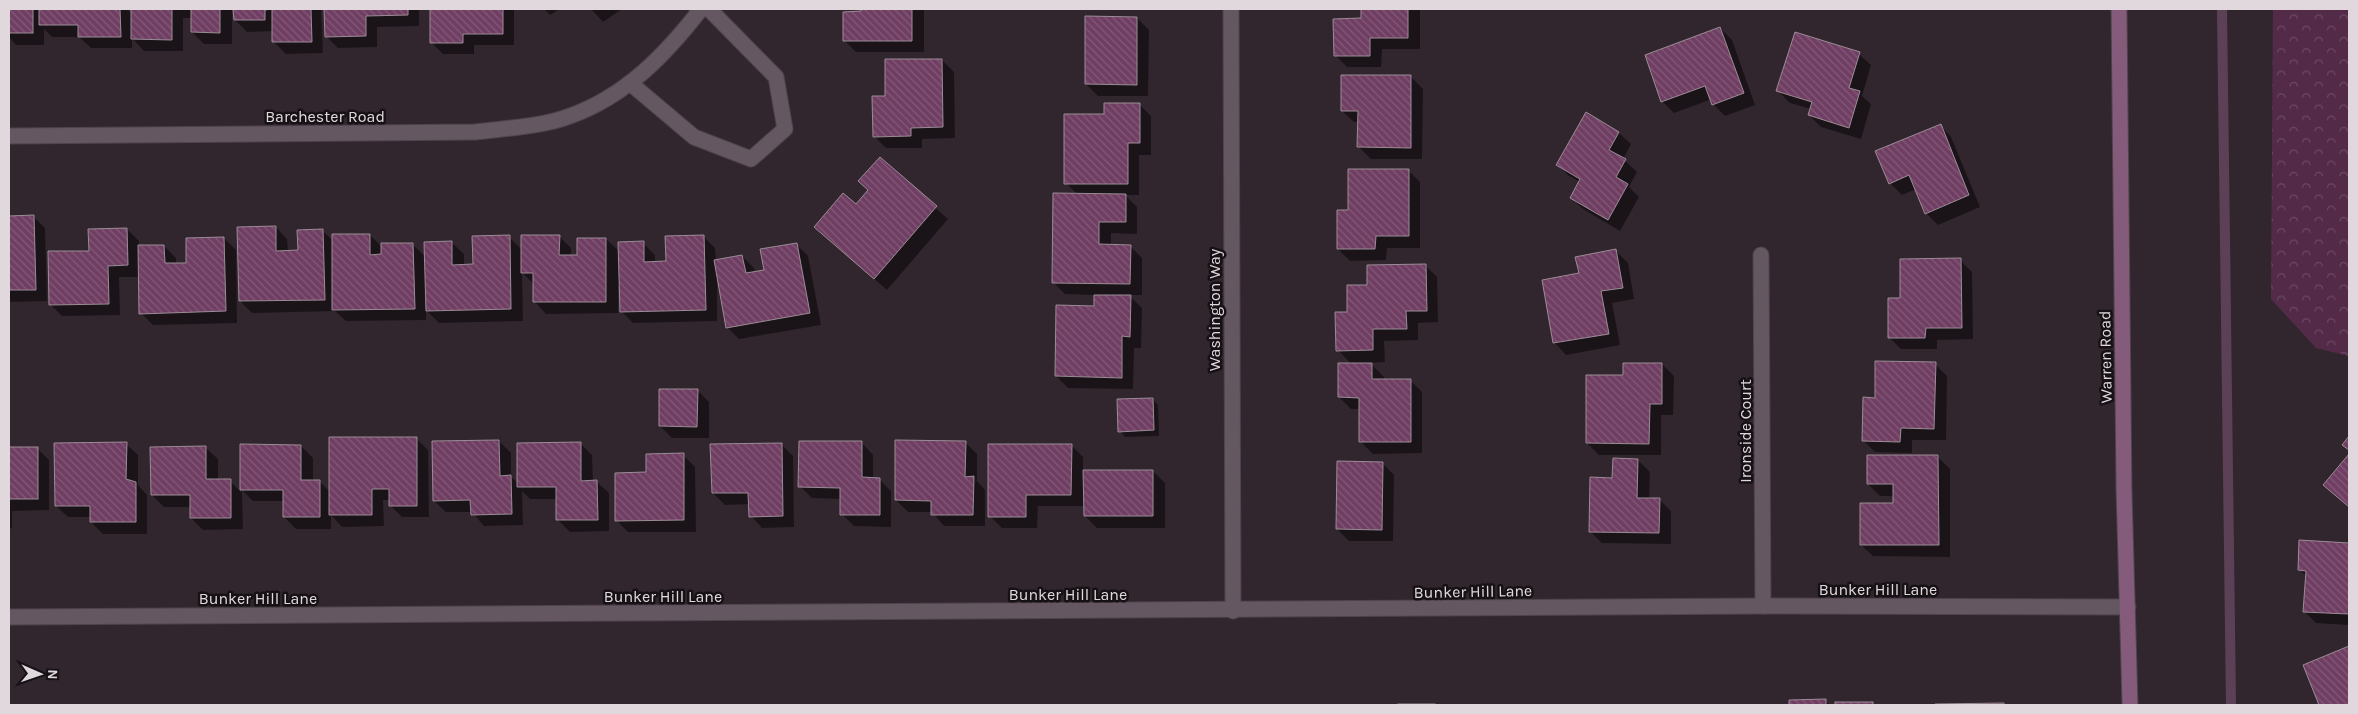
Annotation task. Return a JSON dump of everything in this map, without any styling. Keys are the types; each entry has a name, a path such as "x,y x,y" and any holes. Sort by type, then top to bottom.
{"main road":[{"name":"Warren Road","path":"2119,9 2124,490 2130,705"}],"street":[{"name":"Barchester Road","path":"9,136 476,132 543,123 569,117 630,83 671,48 701,9"},
{"path":"630,83 694,137 751,159 785,129 776,77 709,9"},
{"name":"Washington Way","path":"1231,9 1233,611"},
{"name":"Ironside Court","path":"1761,255 1763,606"},
{"name":"Bunker Hill Lane","path":"9,617 1233,611 1763,606 2128,607"}],"green space":[{"path":"2273,9 2349,9 2349,356 2316,348 2271,299"}],"building":[{"path":"9,9 33,9 33,33 9,33"},
{"path":"39,9 120,9 121,37 78,37 78,25 39,25"},
{"path":"131,9 172,9 172,40 131,39"},
{"path":"191,9 220,9 220,33 191,32"},
{"path":"233,9 272,9 265,10 265,20 234,20"},
{"path":"272,9 311,9 312,42 272,42"},
{"path":"324,9 408,9 408,15 366,16 366,36 325,37"},
{"path":"430,9 503,9 503,34 463,34 463,43 430,43"},
{"path":"861,9 912,9 912,41 843,41 843,12 861,11"},
{"path":"1361,9 1408,9 1408,38 1370,38 1370,56 1334,56 1333,19 1361,18"},
{"path":"1085,16 1137,17 1137,85 1085,84"},
{"path":"1720,27 1744,93 1712,105 1705,86 1661,102 1645,55"},
{"path":"1795,32 1860,52 1849,88 1860,91 1849,128 1808,115 1812,102 1776,91"},
{"path":"885,59 942,59 943,127 911,128 911,136 873,137 872,96 885,96"},
{"path":"1341,75 1411,75 1411,148 1357,147 1358,111 1341,111"},
{"path":"1104,103 1140,103 1140,143 1128,143 1128,184 1064,184 1064,114 1104,114"},
{"path":"1586,112 1619,132 1609,150 1626,159 1616,177 1628,184 1608,220 1570,198 1580,179 1556,165"},
{"path":"1941,124 1969,195 1925,214 1909,175 1889,184 1875,151"},
{"path":"880,157 937,206 874,279 814,227 843,193 856,204 868,190 858,181"},
{"path":"1348,169 1409,169 1409,236 1376,236 1375,249 1337,249 1337,210 1348,210"},
{"path":"1053,193 1126,194 1126,222 1099,222 1099,244 1131,245 1130,284 1052,283"},
{"path":"34,215 36,290 9,290 9,216"},
{"path":"276,226 276,251 298,250 297,230 323,229 325,300 239,301 237,227"},
{"path":"127,228 128,265 108,266 109,304 49,305 48,251 89,251 88,229"},
{"path":"332,234 370,234 370,255 381,254 381,243 413,243 415,309 332,310"},
{"path":"510,235 511,309 426,311 424,242 452,241 452,265 473,264 472,236"},
{"path":"521,235 560,235 559,255 577,255 577,238 606,238 606,302 533,302 533,273 521,273"},
{"path":"704,235 706,310 620,312 618,242 644,241 644,262 666,261 665,236"},
{"path":"224,237 226,311 139,314 138,245 164,245 165,263 186,263 186,238"},
{"path":"797,243 810,313 726,328 714,260 742,255 746,273 764,270 760,249"},
{"path":"1616,249 1623,288 1601,291 1609,334 1553,343 1542,280 1579,273 1575,257"},
{"path":"1961,258 1962,328 1926,328 1925,338 1888,338 1888,298 1900,298 1900,259"},
{"path":"1426,264 1427,311 1406,311 1407,329 1373,329 1373,350 1336,351 1335,312 1347,312 1347,285 1367,285 1367,265"},
{"path":"1094,295 1131,295 1130,337 1122,336 1122,378 1055,376 1056,305 1094,306"},
{"path":"1875,361 1936,362 1934,429 1901,428 1900,442 1862,441 1863,397 1875,398"},
{"path":"1338,363 1372,363 1372,379 1411,379 1411,442 1359,442 1359,398 1338,397"},
{"path":"1623,363 1662,363 1662,404 1650,404 1649,444 1586,443 1586,375 1623,375"},
{"path":"659,389 698,389 697,427 659,426"},
{"path":"1153,398 1154,430 1118,432 1117,399"},
{"path":"2349,436 2349,450 2342,445"},
{"path":"329,437 417,437 417,506 389,506 389,489 372,489 372,515 329,515"},
{"path":"499,440 500,476 511,475 512,514 471,515 470,500 433,501 432,441"},
{"path":"895,440 966,441 965,477 974,476 973,515 931,515 931,501 895,500"},
{"path":"799,441 862,441 862,477 880,478 880,515 840,515 840,488 798,487"},
{"path":"127,442 126,479 136,482 136,522 90,522 90,506 55,506 54,443"},
{"path":"581,442 581,481 597,480 598,520 556,520 556,487 517,487 517,443"},
{"path":"782,443 783,516 749,517 748,493 712,493 710,444"},
{"path":"240,444 301,445 301,480 320,480 320,517 283,517 283,490 240,490"},
{"path":"988,444 1072,444 1071,495 1026,495 1026,517 988,517"},
{"path":"206,446 206,479 231,479 231,518 190,518 190,495 151,495 150,447"},
{"path":"9,447 38,447 38,499 9,499"},
{"path":"684,453 684,520 615,521 615,473 646,472 646,454"},
{"path":"2349,454 2349,507 2323,485"},
{"path":"1867,455 1938,455 1939,545 1860,545 1860,503 1893,503 1893,484 1867,484"},
{"path":"1613,458 1638,459 1637,498 1660,498 1659,533 1589,532 1590,477 1612,478"},
{"path":"1337,461 1383,462 1382,530 1336,529"},
{"path":"1083,470 1153,470 1153,516 1084,516"},
{"path":"2299,540 2349,543 2349,614 2303,612 2306,571 2298,570"},
{"path":"2349,646 2349,705 2319,705 2303,665"},
{"path":"1826,699 1826,705 1789,705 1789,700"},
{"path":"1835,702 1873,702 1873,705 1835,705"},
{"path":"2004,703 2004,705 1935,705 1935,704"},
{"path":"1435,704 1435,705 1398,705"}],"waterway":[{"path":"2222,9 2231,705"}]}
